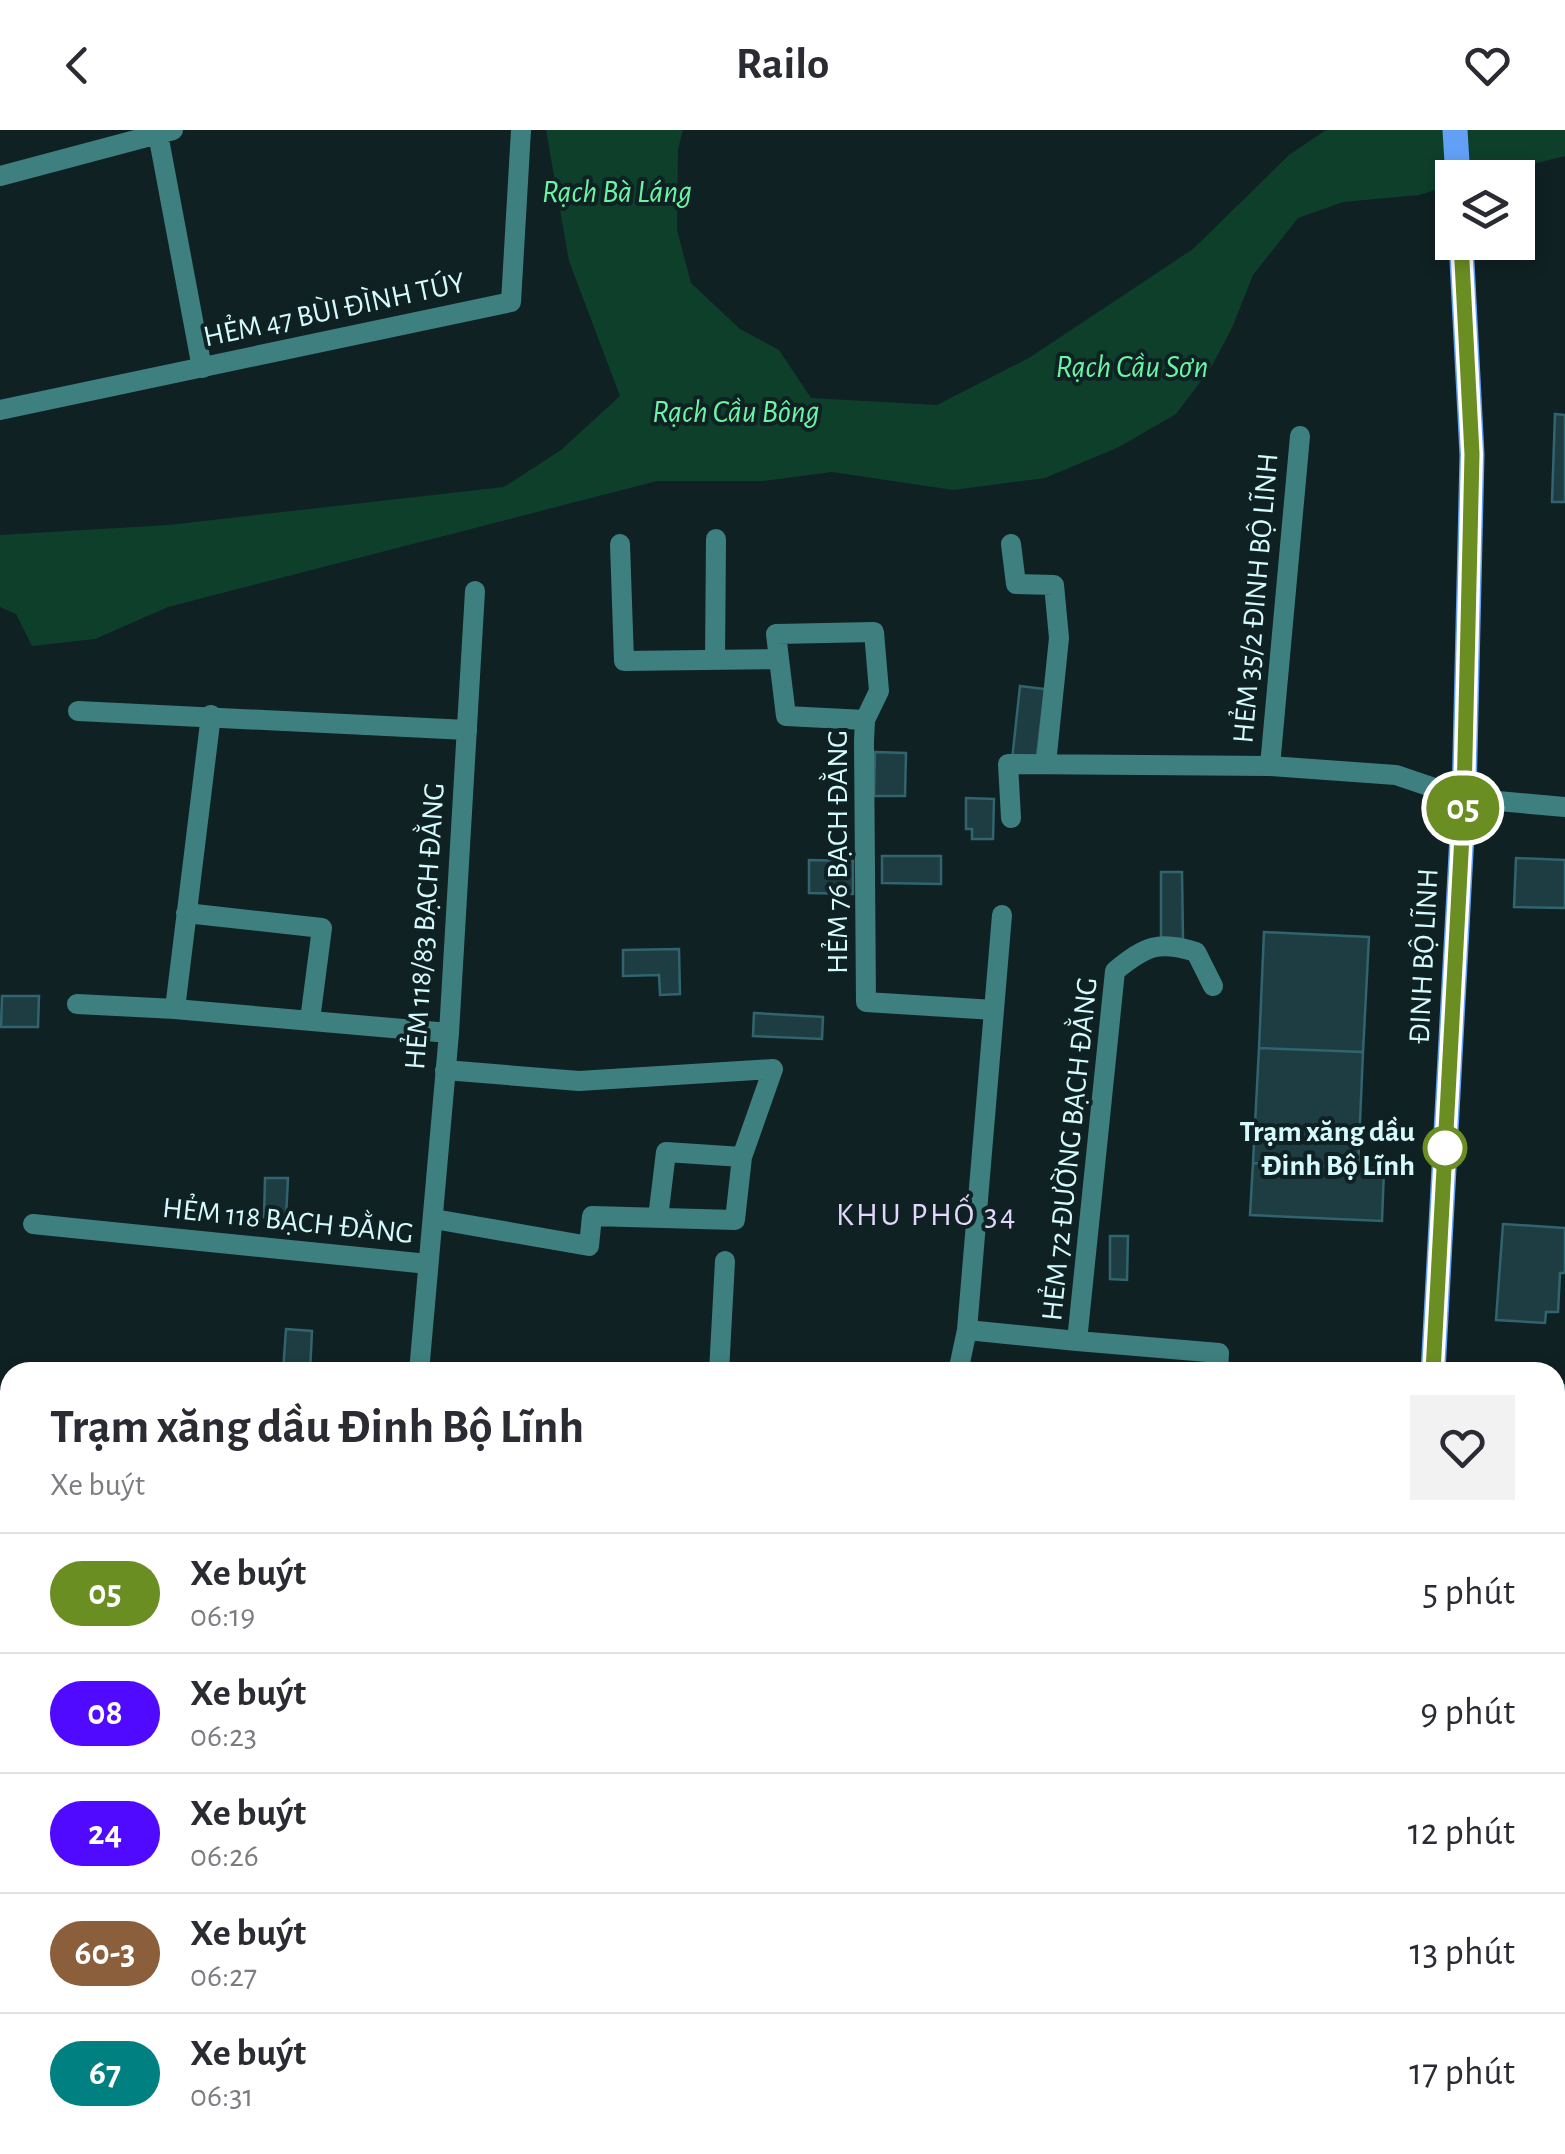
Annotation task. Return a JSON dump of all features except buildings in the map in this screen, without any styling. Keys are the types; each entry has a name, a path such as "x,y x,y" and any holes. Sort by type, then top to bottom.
{"main road":[{"path":"1455,130 1457,160"},
{"name":"ĐINH BỘ LĨNH","path":"1434,1362 1464,798 1472,454 1462,260"}],"street":[{"name":"HẺM 47 BÙI ĐÌNH TÚY","path":"0,410 511,302 520,130"},
{"path":"0,176 163,132 202,368"},
{"name":"HẺM 35/2 ĐINH BỘ LĨNH","path":"1270,766 1300,436"},
{"path":"715,660 716,539"},
{"path":"620,544 624,661 779,658 786,716 865,720"},
{"path":"1011,544 1016,584 1054,585 1059,638 1046,764"},
{"name":"HẺM 118/83 BẠCH ĐẰNG","path":"428,1264 450,1033 475,591"},
{"name":"HẺM 76 BẠCH ĐẰNG","path":"779,658 776,634 874,632 879,691 865,720 866,1002 994,1010"},
{"path":"78,711 467,730"},
{"path":"175,1009 210,715"},
{"path":"1011,818 1008,764 1270,766 1396,774 1464,798 1565,808"},
{"path":"186,913 322,928 310,1020"},
{"path":"960,1362 967,1330 1002,915"},
{"name":"HẺM 72 ĐƯỜNG BẠCH ĐẰNG","path":"1078,1341 1115,971 1140,950 1169,944 1196,952 1213,986"},
{"path":"76,1004 450,1033"},
{"path":"434,1219 589,1246 592,1216 735,1220 742,1157 773,1069 579,1081 445,1070"},
{"path":"658,1218 666,1152 742,1157"},
{"name":"HẺM 118 BẠCH ĐẰNG","path":"33,1224 428,1264 420,1362"},
{"path":"720,1362 725,1260"},
{"name":"HẺM 72 ĐƯỜNG BẠCH ĐẰNG","path":"967,1330 1219,1353 1219,1362"}],"water":[{"path":"546,130 683,130 678,149 677,230 691,283 740,329 779,350 811,398 937,405 1029,358 1193,249 1289,155 1326,130 1565,130 1565,156 1535,164 1535,160 1435,160 1435,190 1343,202 1298,218 1253,275 1210,369 1176,414 1119,447 1045,478 953,490 832,472 763,481 657,481 168,607 95,639 32,646 16,614 0,607 0,535 168,525 504,487 561,450 620,396 569,261"}],"bus line":[{"name":"05","path":"1434,1362 1464,798 1472,454 1461,260"}],"place":[{"name":"Trạm xăng dầu Đinh Bộ Lĩnh","path":"1445,1148"}],"district":[{"name":"KHU PHỐ 34","path":"927,1214"}],"water label":[{"name":"Rạch Bà Láng","path":"617,191"},
{"name":"Rạch Cầu Sơn","path":"1132,366"},
{"name":"Rạch Cầu Bông","path":"736,411"}]}
